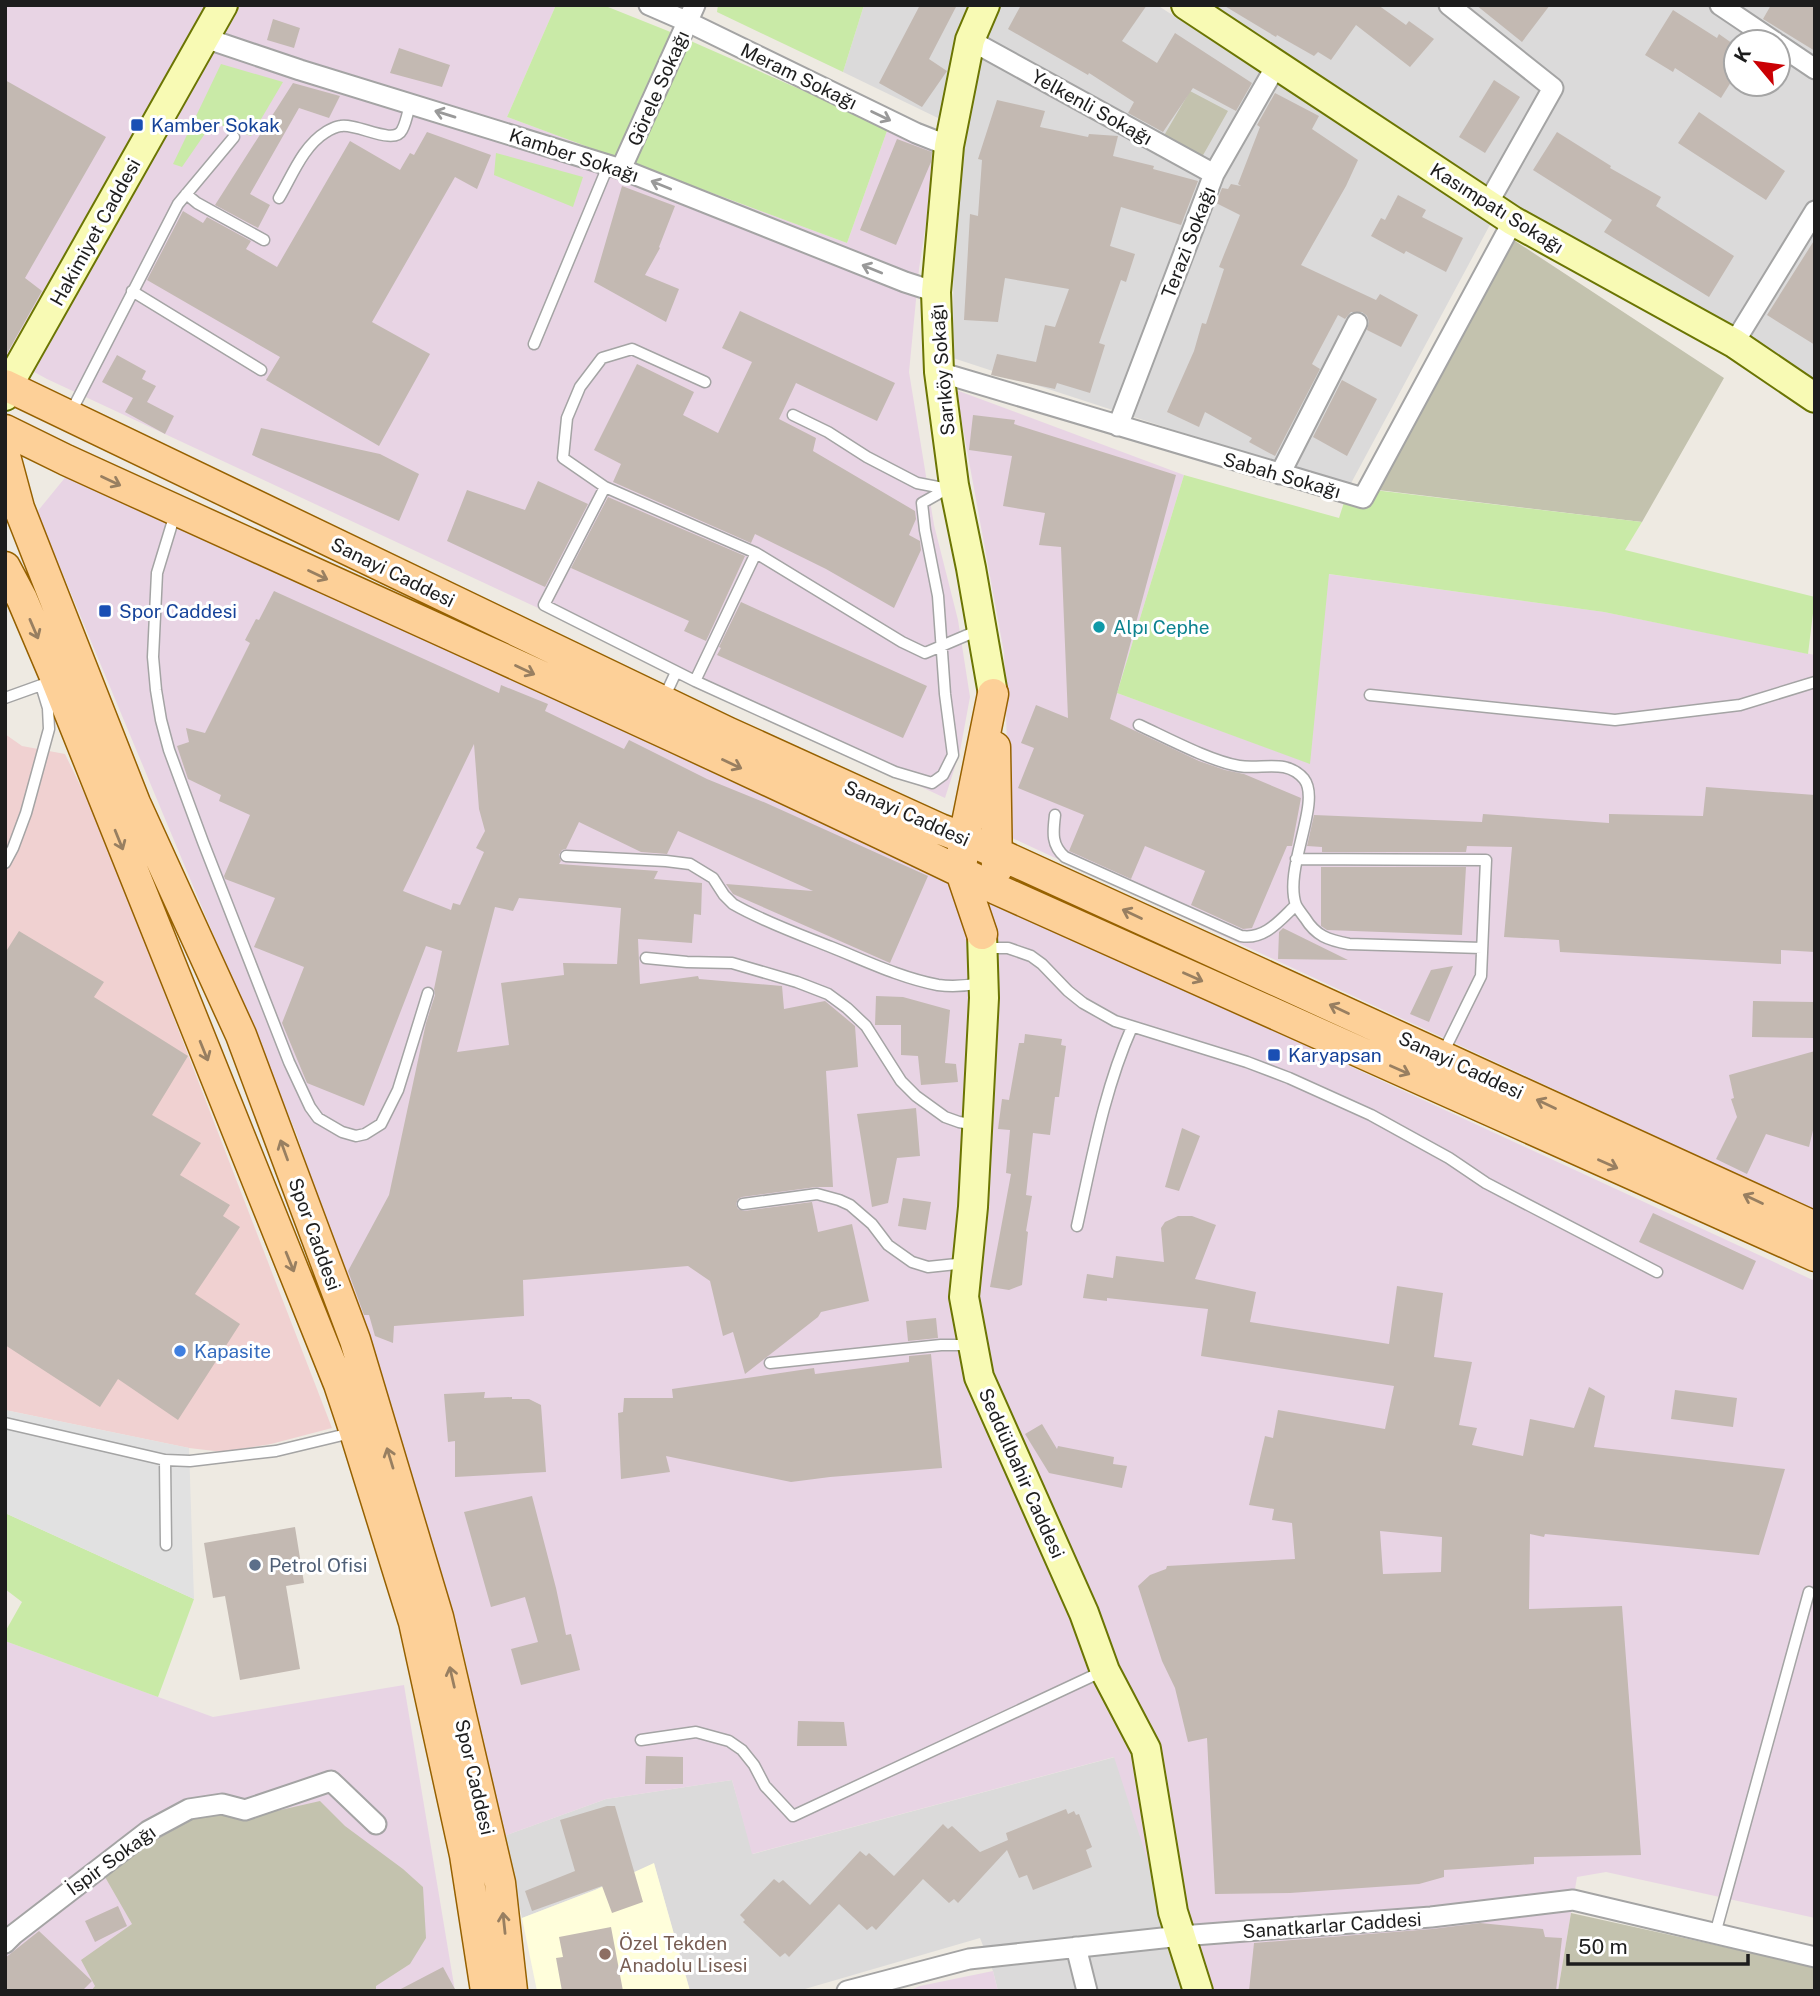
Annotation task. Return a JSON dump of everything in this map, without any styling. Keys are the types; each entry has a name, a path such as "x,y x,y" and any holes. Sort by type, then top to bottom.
{"main road":[{"name":"Sanayi Caddesi","path":"6,389 69,416 663,701 1815,1227"},
{"name":"Sanayi Caddesi","path":"5,430 929,855 996,889 1815,1256"},
{"name":"Spor Caddesi","path":"5,456 19,508 135,803 241,1035 355,1340 438,1617 500,1883 512,1991"},
{"path":"19,508 25,479 31,468 42,463 66,460"},
{"name":"Spor Caddesi","path":"5,567 22,599 49,682 339,1384 414,1622 465,1855 486,1991"},
{"path":"982,941 961,872 964,838 993,694"},
{"path":"982,941 996,889 993,694"}],"street":[{"name":"Hakimiyet Caddesi","path":"6,389 223,5"},
{"name":"Meram Sokağı","path":"649,5 689,11 916,133 949,146"},
{"name":"Sarıköy Sokağı","path":"985,5 971,40 949,146 936,292 939,372 951,487 971,568 993,694"},
{"path":"1449,5 1553,88 1487,205"},
{"path":"1720,5 1754,28"},
{"name":"Kasımpatı Sokağı","path":"1195,8 1276,66 1487,205 1734,344 1815,398"},
{"name":"Görele Sokağı","path":"614,167 689,11"},
{"name":"Kamber Sokağı","path":"205,37 300,70 614,167 936,292"},
{"name":"Yelkenli Sokağı","path":"971,40 1214,174"},
{"path":"1792,53 1815,69"},
{"name":"Terazi Sokağı","path":"1118,426 1214,174 1276,66"},
{"path":"1734,344 1815,211"},
{"name":"Sabah Sokağı","path":"939,372 1363,498 1513,221"},
{"path":"1280,474 1357,323"},
{"name":"Seddülbahir Caddesi","path":"982,941 983,982 973,1207 964,1297 979,1377 1084,1613 1105,1671 1146,1749 1173,1912 1198,1991"},
{"name":"İspir Sokağı","path":"5,1943 148,1831 189,1809 222,1804 246,1810 331,1781 376,1824"},
{"name":"Sanatkarlar Caddesi","path":"847,1991 969,1959 1181,1936 1431,1917 1573,1900 1815,1957"},
{"path":"1076,1947 1087,1991"}],"lane":[{"path":"279,198 308,148 326,132 342,125 367,129 389,137 396,136 402,131 410,104"},
{"path":"69,416 178,204 234,137"},
{"path":"534,344 614,167"},
{"path":"186,194 197,203 264,240"},
{"path":"132,291 261,370"},
{"path":"705,382 632,349 602,358 580,387 567,418 564,458 605,487 756,554 925,653 982,628"},
{"path":"793,415 917,483 951,487"},
{"path":"605,487 544,606 695,681 895,772 932,783 943,775 953,755 938,596 922,503 951,487"},
{"path":"177,511 157,573 153,657 161,720 169,750 203,842 289,1062 318,1118 342,1132 356,1136 381,1124 398,1090 428,993"},
{"path":"695,681 756,554"},
{"path":"663,701 676,672"},
{"path":"5,698 49,682 49,729 26,813 5,863"},
{"path":"1370,695 1615,720 1740,705 1815,682"},
{"path":"1139,725 1222,761 1248,767 1284,766 1301,776 1309,786 1309,799 1293,881 1296,905 1313,930 1329,940 1349,944 1482,948"},
{"path":"1055,815 1054,842 1065,857 1241,936 1254,937 1264,933 1296,905"},
{"path":"566,856 690,864 713,878 724,895 744,911 881,968 940,985 968,986 983,982"},
{"path":"1296,859 1486,860 1481,976 1442,1056"},
{"path":"982,941 1031,956 1083,1003 1115,1021 1247,1062 1340,1100 1410,1136 1486,1183 1657,1272"},
{"path":"646,958 732,964 797,982 828,994 866,1026 901,1081 916,1096 945,1116 977,1125"},
{"path":"1077,1226 1117,1061 1132,1027"},
{"path":"743,1204 817,1194 828,1196 862,1213 888,1245 912,1262 928,1267 967,1264"},
{"path":"770,1363 941,1345 973,1345"},
{"path":"5,1423 165,1460 190,1461 276,1451 355,1432"},
{"path":"165,1460 166,1545"},
{"path":"1716,1934 1809,1592"},
{"path":"642,1740 696,1732 729,1741 742,1750 765,1786 793,1816 1105,1671"}],"shaded area":[{"path":"5,5 556,5 507,117 847,243 888,128 937,150 919,269 909,372 934,525 958,620 970,697 960,751 945,798 47,379 5,356"},
{"path":"864,5 969,5 960,24 940,119 843,72"},
{"path":"999,5 1157,5 1492,221 1349,487 953,358 954,148 984,33"},
{"path":"1212,5 1815,5 1815,386 1682,303 1483,188"},
{"path":"1190,91 1228,111 1202,157 1162,139"},
{"path":"1509,237 1724,378 1642,522 1378,490"},
{"path":"956,390 1184,475 1117,693 1309,763 1328,574 1604,612 1815,655 1815,1210 1010,837 1004,653"},
{"path":"68,474 1815,1281 1815,1918 1606,1872 1577,1877 1558,1991 1190,1991 1114,1757 752,1854 732,1780 606,1799 504,1836 460,1637 297,1135 37,512"},
{"path":"5,734 22,746 65,754 99,824 332,1428 271,1444 223,1452 189,1448 5,1410"},
{"path":"5,1410 189,1448 194,1599 5,1513"},
{"path":"5,1641 213,1717 404,1685 455,1991 5,1991"},
{"path":"1115,1757 1190,1991 998,1991 980,1938 798,1991 690,1991 654,1864 522,1918 504,1836 606,1799 732,1780 753,1854"},
{"path":"320,1801 345,1826 423,1887 426,1938 410,1964 376,1986 376,1991 91,1991 95,1986 81,1960 132,1924 101,1870 193,1819 216,1813 245,1818"},
{"name":"Özel Tekden Anadolu Lisesi","path":"654,1863 690,1991 537,1991 522,1918 595,1890"},
{"path":"1571,1913 1815,1967 1815,1991 1558,1991"},
{"path":"993,1971 998,1991 908,1991 920,1986"}],"green space":[{"path":"556,5 603,5 888,128 847,243 507,117"},
{"path":"718,5 864,5 843,72 717,12"},
{"path":"221,64 283,82 251,136 213,122 182,167 173,164"},
{"path":"496,153 583,177 573,207 494,175"},
{"path":"1184,475 1339,518 1349,487 1642,522 1625,550 1815,597 1808,654 1604,612 1329,574 1310,764 1117,693"},
{"path":"5,1513 194,1599 158,1697 5,1641 5,1632 22,1602 5,1589"}],"building":[{"path":"920,5 957,5 929,59 947,71 922,107 879,83"},
{"path":"1021,5 1147,5 1122,41 1157,63 1175,33 1252,83 1236,111 1193,88 1163,132 1128,113 1134,102 1089,73 1088,75 1008,29"},
{"path":"1223,5 1378,5 1406,25 1409,21 1434,39 1410,67 1356,25 1331,60 1318,52 1314,56 1277,35 1276,37"},
{"path":"1476,5 1550,5 1522,42"},
{"path":"1771,5 1815,5 1815,51 1792,37 1792,28 1778,28 1763,19"},
{"path":"1673,10 1717,38 1719,34 1722,36 1722,96 1675,68 1673,72 1645,55"},
{"path":"273,19 300,28 294,48 267,40"},
{"path":"399,48 450,65 442,87 390,73"},
{"path":"5,80 106,137 25,278 42,291 5,357"},
{"path":"1494,80 1520,97 1485,153 1459,137"},
{"path":"293,83 340,96 329,118 299,108 250,194 270,205 258,228 215,205"},
{"path":"1275,93 1319,116 1312,129 1358,160 1301,265 1376,300 1380,294 1418,315 1401,347 1367,330 1369,322 1362,312 1351,312 1345,319 1338,315 1312,364 1320,369 1275,456 1249,442 1252,438 1205,412 1199,427 1167,412 1194,351 1202,323 1206,324 1224,269 1219,267 1240,215 1216,203 1222,188 1228,189 1231,184 1241,186 1238,184 1260,127 1257,125"},
{"path":"997,100 1045,111 1040,127 1088,137 1089,134 1118,136 1113,156 1198,181 1181,225 1121,207 1110,246 1135,254 1126,282 1121,280 1099,343 1105,345 1090,393 1057,383 1055,389 991,375 997,354 1036,362 1045,325 1055,327 1069,289 1005,278 998,322 964,320 970,214 978,216 982,160 978,159"},
{"path":"1699,112 1785,171 1766,200 1678,143"},
{"path":"427,132 491,155 477,189 455,177 372,322 430,354 379,446 266,380 280,357 147,280 183,211 203,223 207,217 251,241 246,249 277,267 350,141 400,170 410,153 414,155"},
{"path":"1557,132 1611,166 1610,168 1661,197 1656,206 1734,256 1709,297 1604,232 1612,220 1533,170"},
{"path":"897,139 932,152 931,162 896,245 860,230"},
{"path":"622,186 675,206 660,248 645,275 679,289 666,322 594,282"},
{"path":"1398,195 1426,210 1422,217 1463,238 1446,272 1371,236 1381,218 1385,220"},
{"path":"1815,239 1815,345 1767,315"},
{"path":"740,311 895,383 877,421 796,383 779,419 816,438 813,451 915,511 916,519 909,535 920,541 921,550 894,608 826,569 755,534 751,543 613,482 621,464 594,450 637,364 694,392 683,415 718,433 752,362 722,348"},
{"path":"117,355 146,371 142,379 156,386 147,402 174,416 165,434 125,412 133,398 102,382"},
{"path":"1342,380 1377,399 1347,456 1313,437"},
{"path":"973,415 1015,420 1014,424 1176,475 1110,719 1199,761 1244,774 1301,798 1292,846 1287,846 1252,928 1243,929 1191,905 1205,871 1145,846 1131,879 1069,851 1084,815 1018,788 1034,748 1021,743 1036,705 1068,718 1061,547 1039,545 1045,513 1003,506 1012,456 969,450"},
{"path":"261,428 380,454 419,474 399,521 252,455"},
{"path":"538,481 588,504 545,587 447,541 467,490 525,510"},
{"path":"608,497 745,556 706,641 684,631 689,621 571,568"},
{"path":"274,591 499,693 501,685 548,704 545,711 624,749 629,740 707,779 928,876 890,963 733,894 726,884 813,891 678,831 667,854 641,852 579,822 566,849 559,855 559,864 658,871 654,879 702,883 701,915 694,914 692,943 638,939 640,984 698,976 699,979 782,986 784,1009 825,1001 855,1026 858,1067 826,1071 833,1187 742,1197 736,1204 738,1209 744,1211 812,1202 818,1232 852,1224 869,1301 821,1312 745,1374 733,1332 723,1336 710,1281 688,1266 523,1280 524,1316 394,1326 393,1343 375,1336 369,1315 364,1315 348,1271 389,1195 426,1023 435,995 442,951 426,946 364,1106 307,1083 282,1023 304,967 254,947 275,898 225,879 224,876 250,815 219,801 221,795 188,779 177,746 189,742 186,728 205,733 250,643 245,640 256,619 259,620","holes":["474,744 479,809 485,831 476,848 484,852 460,905 453,903 451,910 403,891","519,898 621,908 617,964 563,963 564,975 501,983 509,1045 457,1052 495,907 513,911"]},
{"path":"741,602 927,686 903,738 717,655"},
{"path":"1706,787 1815,795 1815,952 1781,950 1781,964 1560,952 1559,940 1504,937 1512,847 1467,846 1466,852 1322,852 1322,847 1307,846 1314,815 1482,822 1483,814 1609,823 1609,814 1703,816"},
{"path":"1321,867 1466,867 1462,935 1327,930 1321,926"},
{"path":"1283,928 1348,960 1278,959 1279,932"},
{"path":"19,931 104,982 94,997 188,1056 152,1115 201,1143 180,1175 230,1205 223,1216 240,1227 195,1294 240,1324 178,1420 118,1379 100,1407 5,1345 5,953"},
{"path":"1453,966 1429,1022 1410,1014 1431,970"},
{"path":"876,996 903,997 950,1010 945,1063 956,1064 958,1082 921,1085 918,1056 901,1055 901,1025 875,1025"},
{"path":"1753,1001 1815,1002 1815,1038 1752,1037"},
{"path":"1025,1034 1062,1039 1061,1045 1066,1046 1059,1097 1055,1097 1050,1135 1033,1133 1026,1195 1032,1196 1022,1285 1009,1290 990,1287 1011,1174 1006,1173 1010,1130 998,1129 1002,1099 1009,1100 1019,1043 1024,1043"},
{"path":"1815,1051 1815,1122 1809,1147 1766,1134 1747,1174 1716,1159 1737,1117 1731,1099 1734,1098 1729,1075"},
{"path":"916,1108 920,1156 897,1158 888,1203 872,1207 857,1114"},
{"path":"1182,1128 1200,1136 1179,1191 1165,1187"},
{"path":"903,1198 931,1202 926,1230 898,1226"},
{"path":"1653,1213 1756,1261 1743,1290 1639,1242"},
{"path":"1178,1216 1192,1216 1216,1225 1195,1279 1256,1292 1250,1322 1389,1344 1397,1286 1443,1293 1434,1357 1472,1362 1459,1425 1477,1428 1472,1445 1523,1456 1530,1419 1574,1428 1589,1387 1605,1396 1594,1447 1785,1469 1759,1555 1530,1534 1529,1609 1622,1606 1641,1855 1534,1857 1534,1864 1444,1870 1444,1877 1419,1884 1290,1893 1215,1894 1207,1738 1188,1742 1175,1688 1162,1661 1138,1586 1150,1575 1166,1569 1167,1566 1295,1559 1292,1523 1272,1520 1274,1509 1249,1505 1265,1436 1273,1438 1278,1410 1385,1429 1394,1386 1201,1356 1208,1309 1107,1298 1107,1301 1083,1298 1087,1274 1113,1278 1116,1256 1164,1262 1161,1228 1165,1222","holes":["1380,1531 1442,1537 1441,1572 1383,1574"]},
{"path":"936,1318 938,1338 908,1341 906,1321"},
{"path":"931,1354 942,1468 791,1482 666,1456 670,1472 621,1479 618,1413 623,1412 624,1398 673,1398 672,1389 814,1368 815,1374 909,1362 909,1356"},
{"path":"1675,1390 1737,1398 1733,1427 1671,1419"},
{"path":"485,1392 484,1398 529,1399 541,1405 546,1472 455,1477 455,1441 448,1442 444,1394"},
{"path":"1042,1424 1057,1449 1058,1446 1114,1457 1113,1464 1127,1466 1122,1488 1049,1473 1025,1434"},
{"path":"532,1496 566,1635 571,1634 580,1670 521,1685 511,1649 538,1642 525,1597 491,1607 464,1512"},
{"path":"295,1527 304,1583 286,1586 300,1669 240,1680 225,1596 213,1598 204,1543"},
{"path":"798,1721 844,1722 847,1746 797,1746"},
{"path":"646,1756 683,1757 683,1784 645,1784"},
{"path":"615,1806 643,1902 612,1913 602,1886 532,1911 525,1891 575,1871 560,1820"},
{"path":"1066,1809 1068,1814 1074,1811 1076,1815 1079,1814 1092,1847 1086,1850 1092,1867 1033,1890 1027,1875 1019,1878 1007,1850 958,1903 954,1899 949,1903 923,1879 876,1930 872,1926 867,1930 839,1904 789,1957 785,1953 780,1957 743,1922 745,1920 740,1915 774,1879 779,1883 783,1880 810,1905 860,1851 866,1856 869,1853 894,1876 943,1824 948,1829 952,1826 980,1852 1008,1840 1006,1833"},
{"path":"118,1906 127,1926 95,1942 85,1921"},
{"path":"1480,1923 1543,1929 1545,1937 1562,1938 1556,1991 1249,1991 1254,1943"},
{"path":"611,1927 623,1991 562,1991 556,1958 563,1957 559,1937"},
{"path":"39,1931 92,1981 82,1991 5,1991 5,1958"},
{"path":"443,1967 456,1991 397,1991"}],"place":[{"name":"Kamber Sokak","path":"137,125"},
{"name":"Spor Caddesi","path":"105,611"},
{"name":"Alpı Cephe","path":"1099,627"},
{"name":"Karyapsan","path":"1274,1055"},
{"name":"Kapasite","path":"180,1351"},
{"name":"Petrol Ofisi","path":"255,1565"},
{"name":"Özel Tekden Anadolu Lisesi","path":"605,1954"}]}
